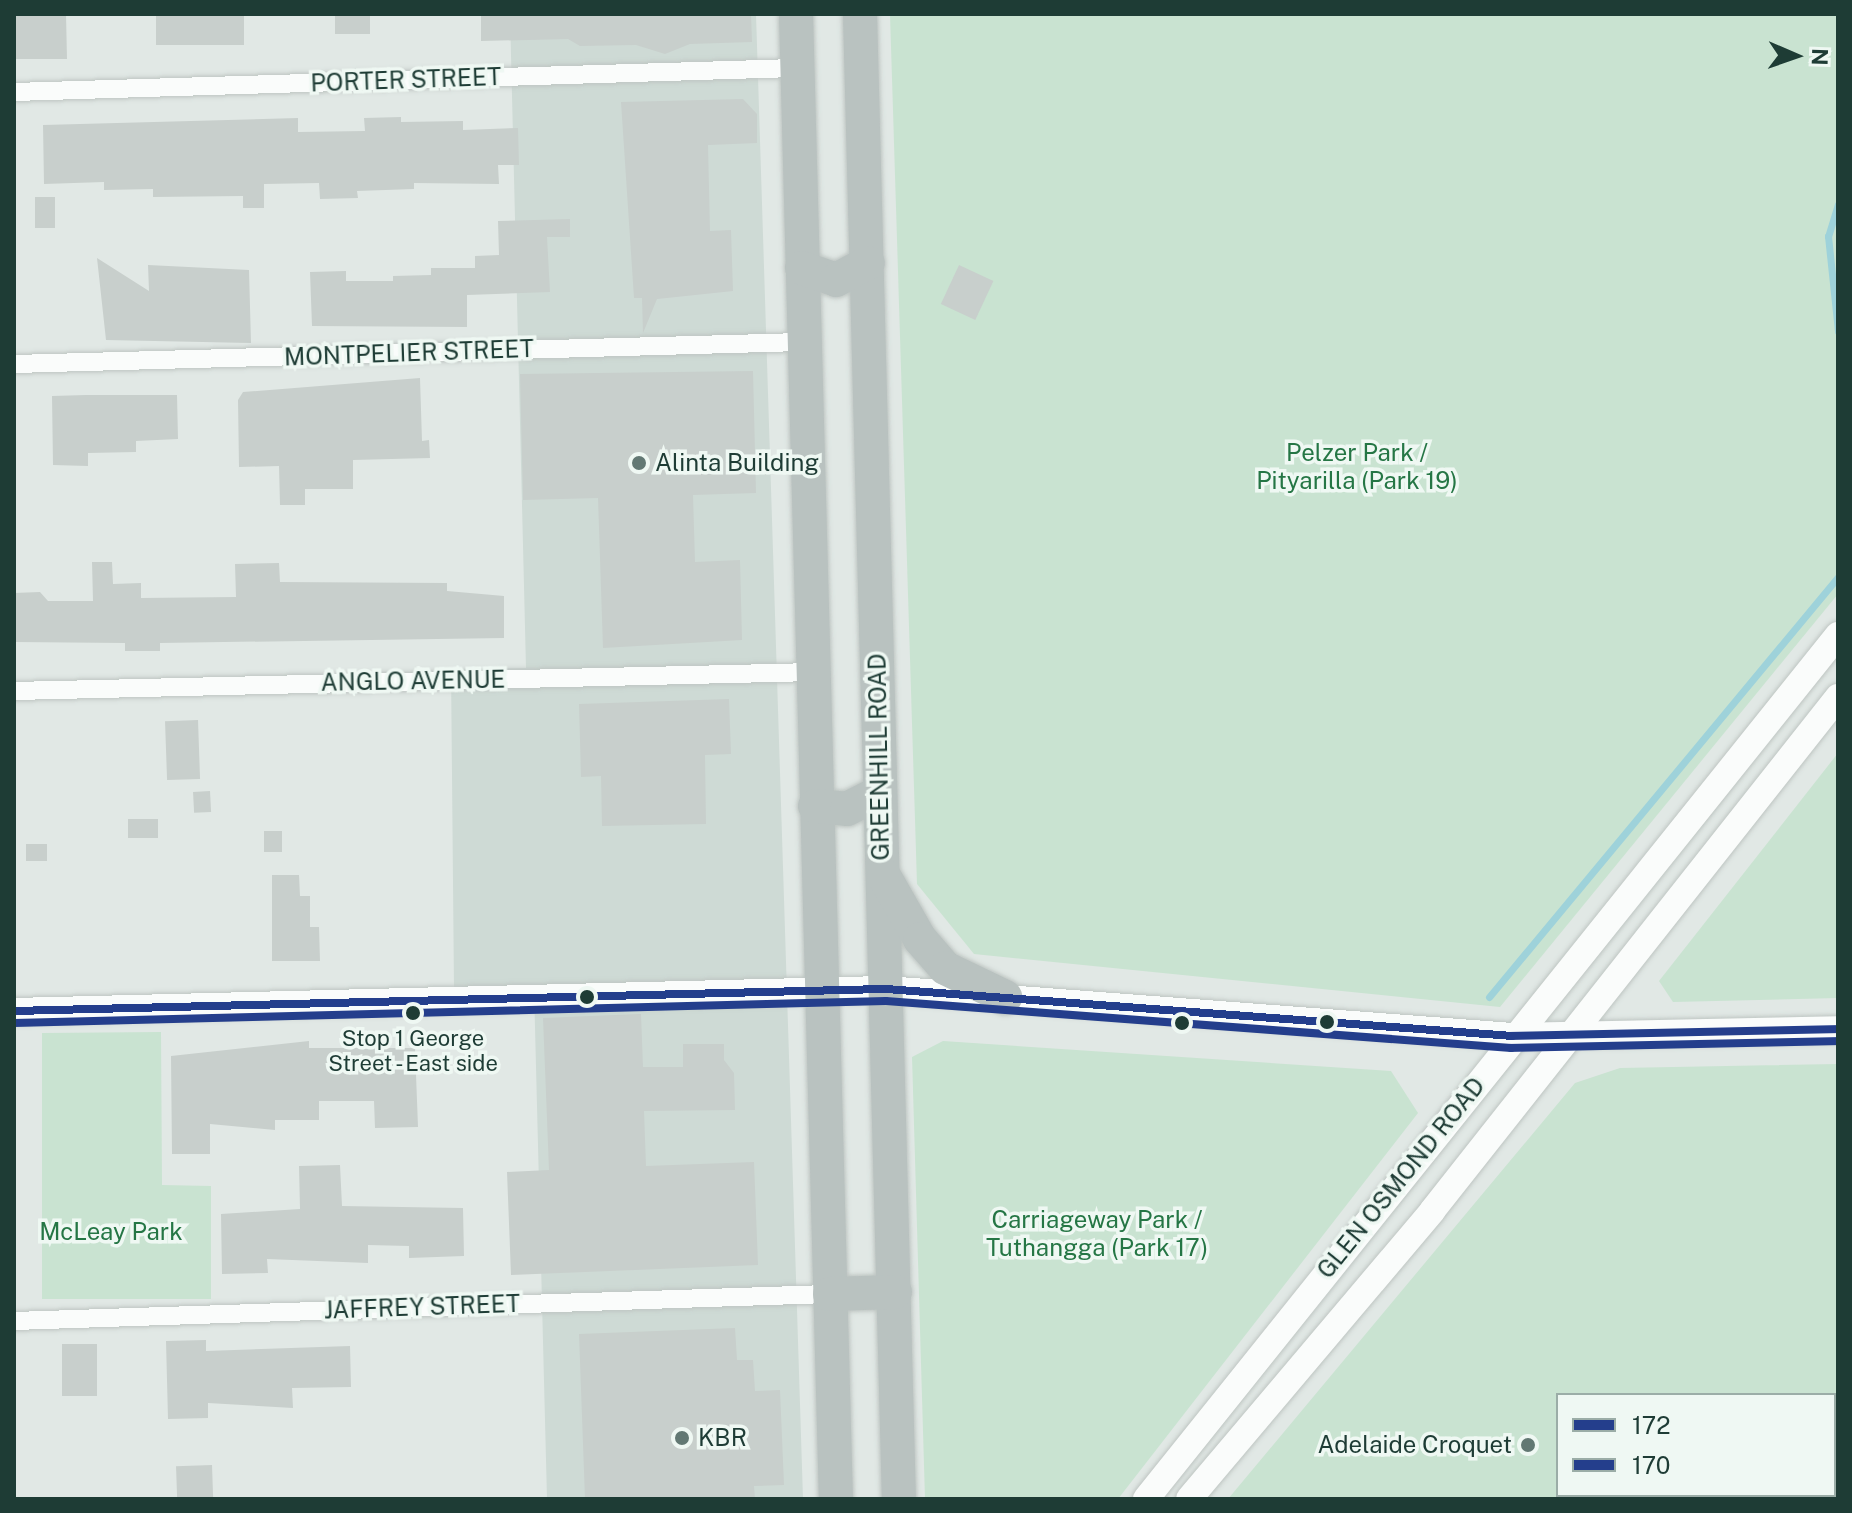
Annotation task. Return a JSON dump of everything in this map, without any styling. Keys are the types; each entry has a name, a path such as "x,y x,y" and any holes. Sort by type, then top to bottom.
{"highway":[{"path":"796,14 836,1499"},
{"name":"GREENHILL ROAD","path":"860,14 899,1499"},
{"path":"802,268 836,280 868,263"},
{"path":"815,806 847,809 880,792"},
{"path":"882,873 920,939 945,968 1005,997"},
{"path":"830,1294 895,1292"}],"main road":[{"name":"GLEN OSMOND ROAD","path":"1146,1499 1512,1036 1838,635"},
{"name":"GLEN OSMOND ROAD","path":"1189,1499 1571,1037 1838,697"},
{"path":"14,1011 886,989 1512,1036 1838,1029"}],"street":[{"name":"PORTER STREET","path":"14,92 797,68"},
{"name":"MONTPELIER STREET","path":"14,364 804,342"},
{"name":"ANGLO AVENUE","path":"14,691 812,672"},
{"name":"JAFFREY STREET","path":"14,1321 830,1294"}],"shaded area":[{"path":"510,14 756,14 803,1499 547,1499 534,988 454,989 451,669 526,668"}],"green space":[{"name":"Pelzer Park / Pityarilla (Park 19)","path":"890,14 1838,14 1838,594 1500,1007 974,954 917,884"},
{"path":"1838,753 1838,998 1673,1002 1659,981"},
{"name":"McLeay Park","path":"161,1032 162,1185 211,1186 211,1299 42,1299 42,1033"},
{"name":"Carriageway Park / Tuthangga (Park 17)","path":"943,1041 1391,1071 1418,1113 1118,1499 925,1499 912,1057"},
{"path":"1838,1064 1838,1499 1228,1499 1575,1083 1620,1068"}],"building":[{"path":"66,14 67,59 14,59 14,15"},
{"path":"156,14 244,14 244,45 156,45"},
{"path":"335,14 370,14 370,34 335,34"},
{"path":"481,14 751,14 752,42 690,44 665,54 636,45 580,46 568,39 481,41"},
{"path":"743,99 757,114 757,143 708,145 710,231 731,230 733,291 657,299 643,333 642,298 634,298 621,102"},
{"path":"401,117 401,122 463,121 463,130 518,128 519,165 498,165 499,184 414,183 414,189 357,191 358,198 320,199 319,183 264,184 264,208 243,208 243,196 153,197 153,189 104,190 104,182 44,184 43,125 298,118 298,132 365,131 364,118"},
{"path":"35,197 55,197 55,228 35,228"},
{"path":"570,219 570,237 547,237 550,292 467,295 467,327 312,326 310,272 346,271 346,281 393,281 393,276 431,275 431,268 475,268 475,256 499,255 498,221"},
{"path":"97,258 149,291 148,265 249,270 251,343 106,340"},
{"path":"959,265 993,281 975,320 941,304"},
{"name":"Alinta Building","path":"753,371 756,493 693,495 695,562 740,560 742,640 603,648 598,498 523,500 520,374"},
{"path":"420,378 422,441 429,440 430,458 353,460 353,489 305,489 305,505 280,505 279,466 239,467 238,400 243,392"},
{"path":"177,395 178,439 136,441 136,452 88,453 88,466 53,465 52,396"},
{"path":"92,562 112,562 113,584 141,583 141,598 236,597 235,564 279,563 280,582 447,583 447,591 504,596 504,638 160,643 160,651 125,651 125,643 14,642 14,593 40,592 48,601 93,601"},
{"path":"729,699 731,754 705,755 706,824 602,826 601,776 581,777 579,704"},
{"path":"198,720 200,779 167,780 165,721"},
{"path":"210,791 211,812 194,813 193,792"},
{"path":"128,819 158,819 158,838 128,838"},
{"path":"264,831 282,831 282,852 264,852"},
{"path":"26,844 47,844 47,861 26,861"},
{"path":"272,875 299,875 300,896 310,896 310,927 319,927 320,961 272,961"},
{"path":"641,1014 643,1067 683,1067 683,1044 724,1044 724,1060 734,1073 735,1110 644,1111 646,1166 754,1162 758,1265 511,1275 507,1172 549,1170 543,1018"},
{"path":"309,1041 309,1048 415,1048 418,1127 375,1128 374,1101 319,1101 319,1120 275,1120 275,1130 210,1124 210,1154 172,1154 171,1056"},
{"path":"340,1165 342,1206 463,1208 464,1256 409,1258 409,1246 368,1245 368,1263 267,1259 268,1273 222,1274 221,1214 300,1209 299,1166"},
{"name":"KBR","path":"735,1328 737,1360 753,1360 755,1391 780,1390 784,1485 754,1486 755,1499 585,1499 579,1334"},
{"path":"206,1340 206,1351 350,1346 351,1387 292,1388 293,1408 208,1403 208,1418 168,1419 166,1341"},
{"path":"62,1344 97,1344 97,1396 62,1396"},
{"path":"212,1465 213,1499 177,1499 176,1466"}],"waterway":[{"path":"1838,204 1828,236 1838,331"},
{"path":"1489,997 1838,577"}],"transit line":[{"name":"172","path":"14,1011 886,989 1512,1036 1838,1029"},
{"name":"170","path":"14,1023 886,1001 1511,1048 1838,1041"}],"place":[{"name":"Alinta Building","path":"639,463"},
{"name":"Stop 1 George Street - East side","path":"413,1013"},
{"name":"KBR","path":"682,1438"},
{"name":"Adelaide Croquet","path":"1528,1445"}]}
